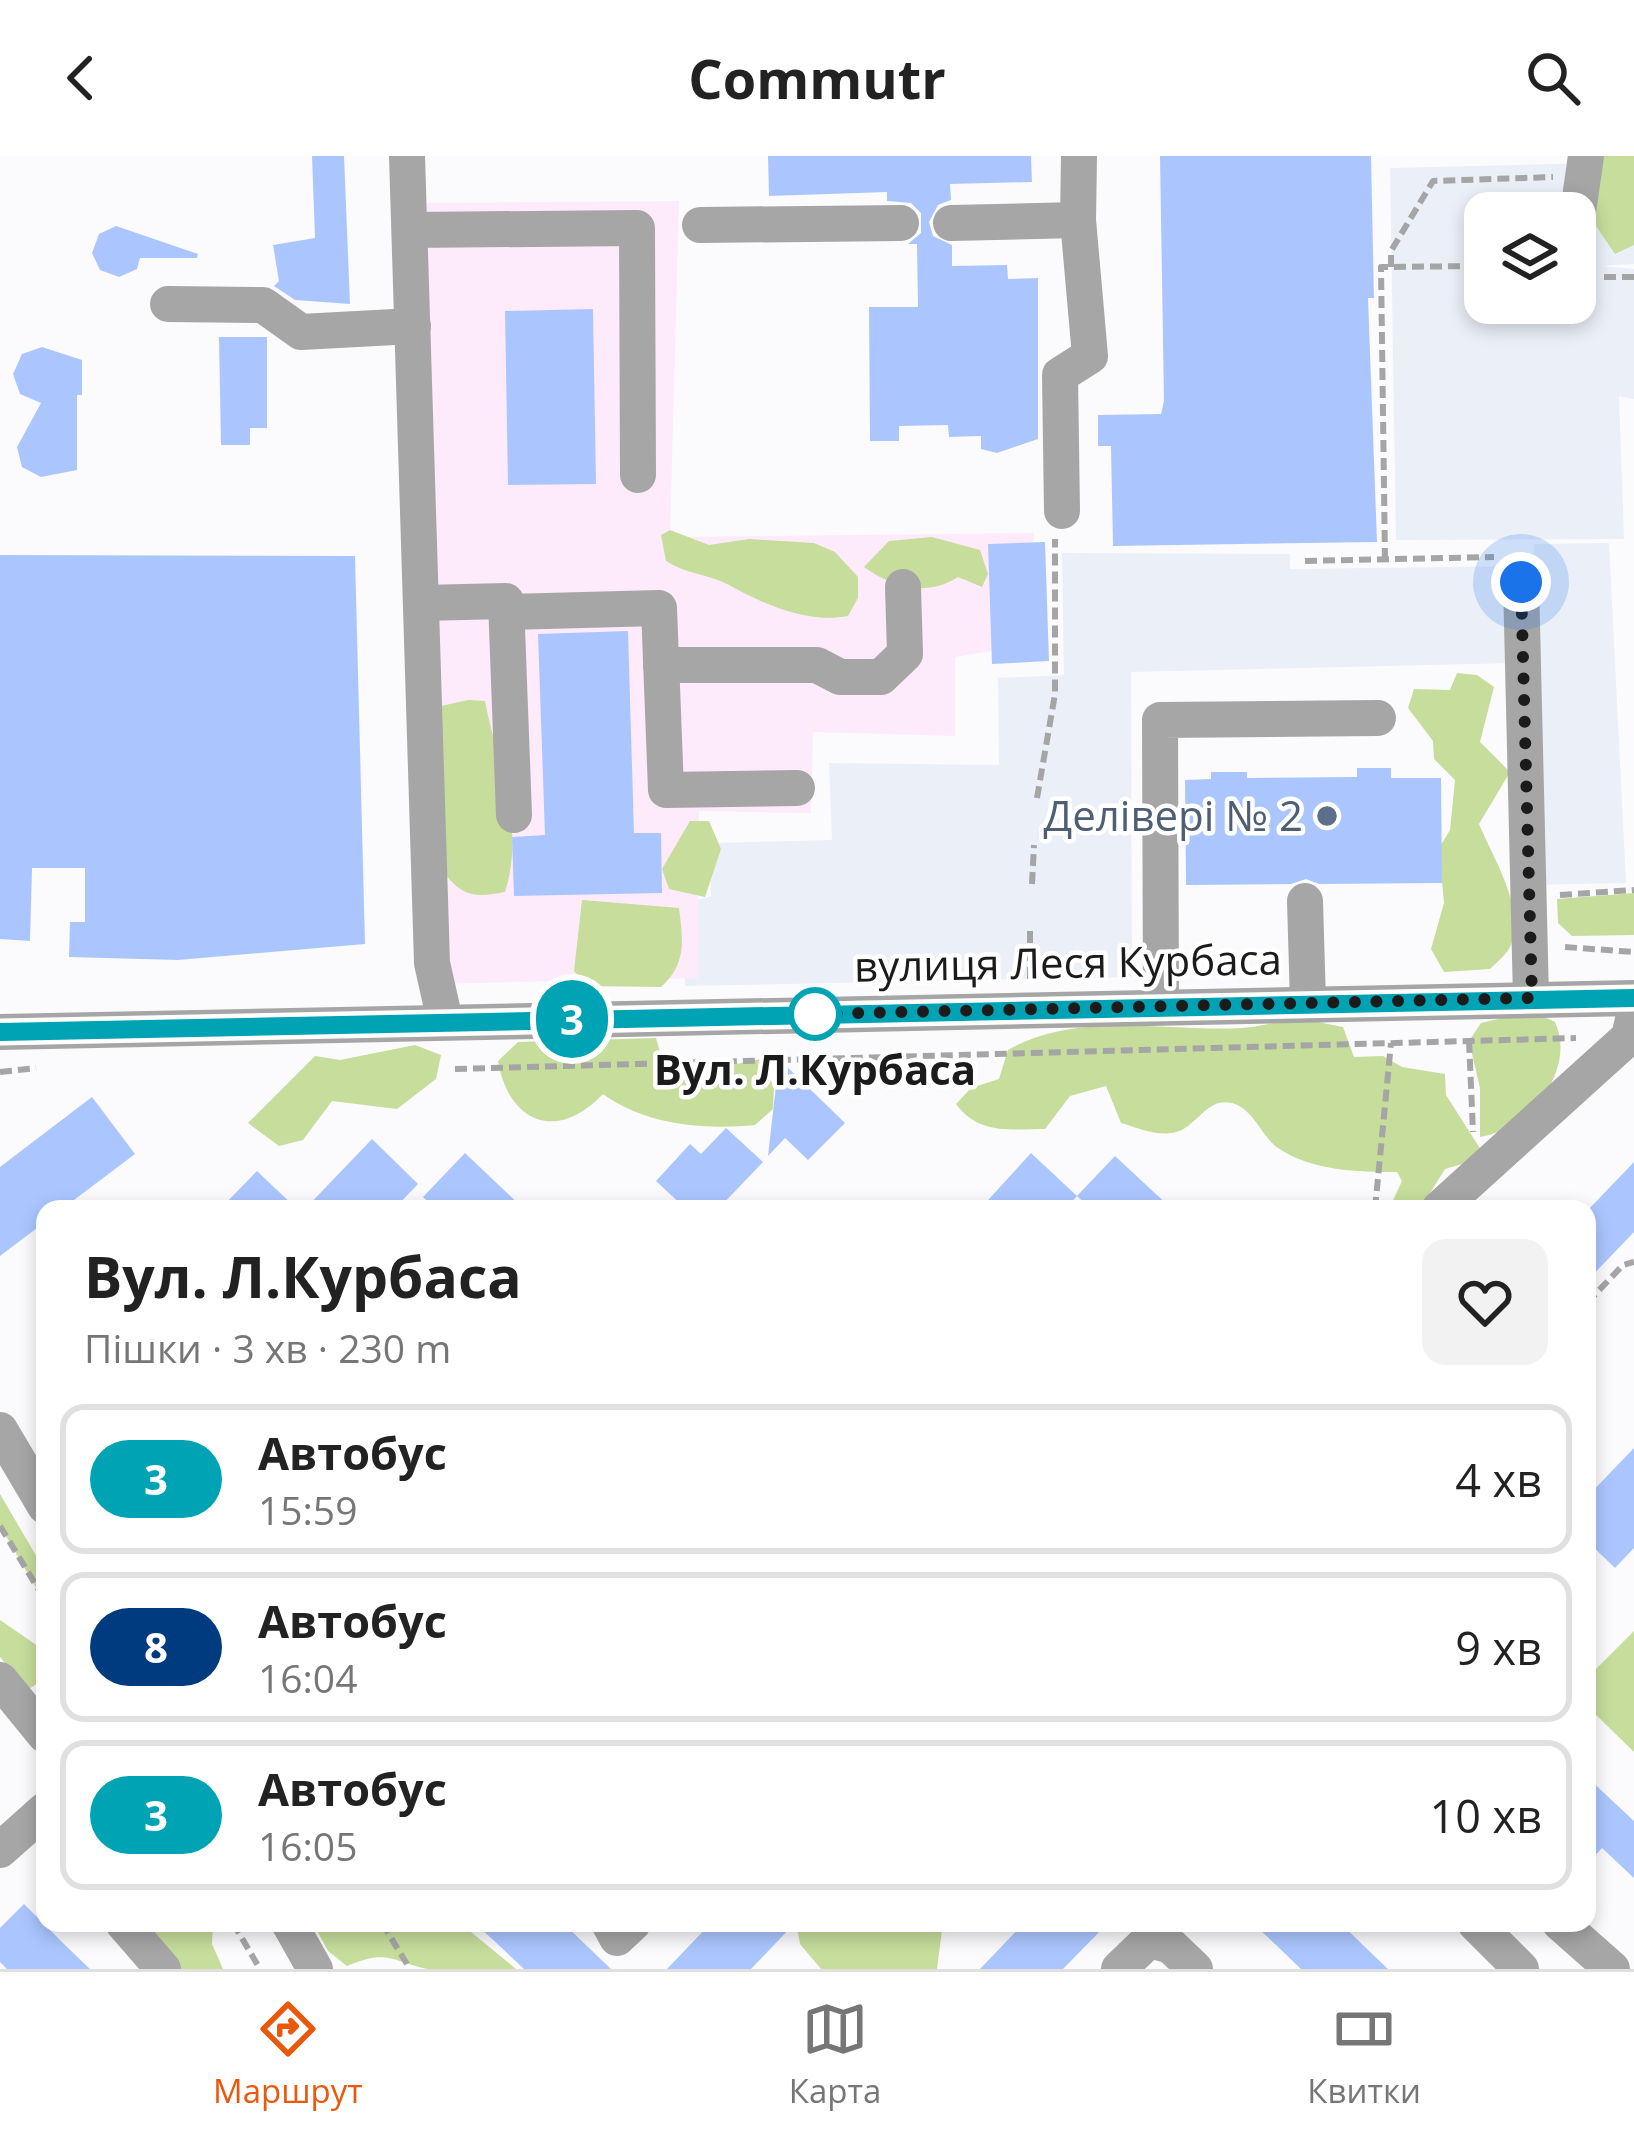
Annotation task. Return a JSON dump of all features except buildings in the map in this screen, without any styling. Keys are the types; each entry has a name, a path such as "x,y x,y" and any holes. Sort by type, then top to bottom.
{"street":[{"path":"407,156 433,963 445,1022"},
{"path":"1062,511 1060,375 1090,356 1078,220 1079,156"},
{"path":"951,223 1078,220"},
{"path":"700,225 902,223"},
{"path":"410,230 637,228 638,476"},
{"path":"168,304 262,305 301,332 413,326"},
{"path":"1508,570 1532,998"},
{"path":"661,665 817,665 840,677 881,677 904,654 903,587"},
{"path":"422,603 506,601 514,815"},
{"path":"506,612 659,608 665,790 797,788"},
{"path":"1161,1006 1160,720 1378,718"},
{"path":"1305,901 1307,1003"},
{"name":"вулиця Леся Курбаса","path":"0,1032 1634,998"},
{"path":"1448,1200 1632,1026"},
{"path":"0,1430 36,1491"},
{"path":"0,1680 36,1725"},
{"path":"0,1850 36,1818"},
{"path":"131,1932 163,1969"},
{"path":"294,1932 315,1969"},
{"path":"1484,1932 1520,1969"},
{"path":"1570,1932 1612,1969"},
{"path":"1119,1969 1150,1940 1171,1946 1195,1969"}],"path":[{"path":"1391,268 1390,251 1433,181 1586,166"},
{"path":"1385,560 1381,268 1464,266"},
{"path":"1604,277 1634,277"},
{"path":"1037,798 1054,694 1054,546 1062,511"},
{"path":"1305,561 1385,560 1508,570"},
{"path":"1032,884 1034,844"},
{"path":"1550,895 1634,890"},
{"path":"1030,929 1030,982"},
{"path":"1553,936 1567,949 1634,952"},
{"path":"455,1069 976,1059 1469,1041 1632,1026"},
{"path":"1469,1041 1475,1171"},
{"path":"1376,1200 1391,1043"},
{"path":"1596,1294 1623,1265 1634,1262"},
{"path":"0,1526 36,1585"},
{"path":"238,1932 260,1969"},
{"path":"387,1932 410,1969"}],"shaded area":[{"path":"1600,156 1634,156 1634,264 1601,266 1634,269 1634,399 1619,396 1624,539 1396,540 1390,168 1597,163"},
{"path":"679,201 670,537 1034,533 1029,645 955,657 955,736 813,732 811,813 699,811 698,978 433,984 413,203"},
{"path":"1609,543 1626,883 1526,885 1515,663 1131,672 1132,977 685,986 684,904 711,896 710,843 832,840 829,763 999,765 998,678 1064,675 1062,553 1290,554 1290,569 1533,566 1534,544"}],"green space":[{"path":"1593,156 1634,156 1634,245 1615,254 1596,226"},
{"path":"670,530 709,545 749,539 814,543 835,552 858,577 858,598 848,616 833,618 801,615 771,605 666,561 661,535"},
{"path":"932,537 980,550 988,574 982,587 958,577 934,587 910,587 864,567 889,541"},
{"path":"1457,673 1477,675 1494,687 1480,742 1510,772 1479,824 1506,884 1515,918 1509,950 1490,969 1444,972 1431,949 1444,903 1439,848 1450,830 1455,780 1434,759 1433,741 1408,708 1414,689 1450,690"},
{"path":"485,701 511,820 511,868 505,892 487,895 465,892 446,875 441,706"},
{"path":"690,821 709,821 721,849 705,897 669,889 662,869"},
{"path":"1634,893 1634,935 1572,936 1558,923 1557,899"},
{"path":"582,900 679,908 679,960 661,987 588,986 574,971"},
{"path":"1532,1011 1555,1022 1560,1040 1554,1077 1531,1110 1498,1132 1480,1137 1480,1088 1469,1041 1481,1023"},
{"path":"1298,1018 1343,1027 1354,1057 1383,1056 1402,1067 1445,1074 1446,1095 1481,1150 1476,1160 1445,1169 1426,1200 1393,1200 1402,1181 1397,1172 1336,1169 1291,1156 1232,1103 1215,1104 1183,1129 1162,1133 1121,1123 1106,1086 1070,1096 1045,1129 985,1126 956,1104 971,1088 999,1079 1008,1050 1063,1030 1263,1025"},
{"path":"656,1038 660,1052 686,1075 760,1059 774,1087 773,1109 755,1125 695,1126 638,1113 603,1094 569,1118 538,1119 513,1099 498,1061 518,1042"},
{"path":"415,1045 441,1055 436,1079 397,1109 332,1101 303,1140 279,1146 248,1123 315,1056 340,1060"},
{"path":"0,1494 36,1556 36,1588 0,1526"},
{"path":"0,1620 36,1645 36,1684 27,1690 0,1657"},
{"path":"1634,1631 1634,1752 1596,1715 1596,1669"},
{"path":"147,1932 213,1932 212,1944 223,1969 177,1969"},
{"path":"318,1932 471,1932 516,1969 428,1969 382,1957 347,1966 328,1951"},
{"path":"798,1932 942,1932 937,1969 821,1969 800,1944"}],"bus line":[{"name":"3","path":"0,1032 1634,998"}],"place":[{"name":"Делівері № 2","path":"1327,816"},
{"name":"Вул. Л.Курбаса","path":"815,1014"}],"route":[{"path":"815,1014 1532,998 1521,582"}]}
